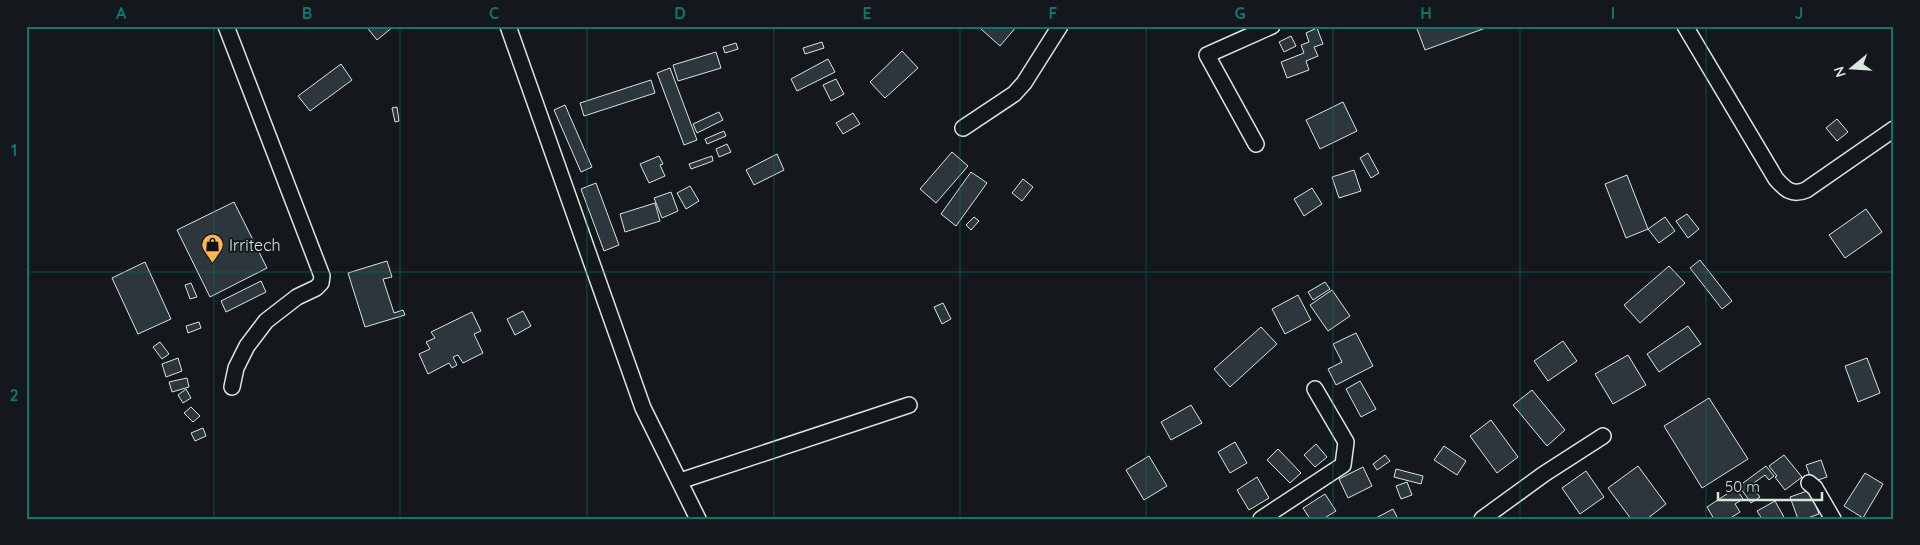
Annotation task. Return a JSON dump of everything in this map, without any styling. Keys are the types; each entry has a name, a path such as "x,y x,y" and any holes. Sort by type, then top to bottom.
{"street":[{"path":"226,26 322,276 321,283 316,288 297,297 266,321 247,346 236,368 232,386"},
{"path":"508,26 644,408 698,519"},
{"path":"963,128 1014,94 1024,83 1060,26"},
{"path":"1256,144 1207,55 1272,26"},
{"path":"1685,26 1776,179 1791,193 1806,190 1894,129"},
{"path":"1262,519 1343,465 1346,442 1315,389"},
{"path":"680,481 909,405"},
{"path":"1482,519 1544,474 1603,436"},
{"path":"1809,483 1833,519"}],"building":[{"path":"366,26 394,26 377,40"},
{"path":"984,26 1017,26 1000,46 981,29"},
{"path":"1416,26 1491,26 1425,50"},
{"path":"1317,28 1323,44 1314,47 1318,56 1306,61 1309,70 1287,78 1281,62 1304,53 1301,45 1309,42 1306,33"},
{"path":"1291,36 1296,46 1284,52 1279,42"},
{"path":"822,42 824,48 805,54 803,48"},
{"path":"736,43 738,49 725,53 723,47"},
{"path":"902,51 918,68 885,98 870,82"},
{"path":"716,52 721,68 678,81 673,65"},
{"path":"828,59 835,72 797,91 791,79"},
{"path":"341,64 352,80 310,111 298,96"},
{"path":"670,68 697,140 684,145 657,73"},
{"path":"836,79 844,94 831,101 823,85"},
{"path":"651,80 655,93 584,116 580,103"},
{"path":"1343,102 1357,131 1320,149 1306,120"},
{"path":"565,105 592,167 581,172 554,110"},
{"path":"397,107 399,121 395,122 392,108"},
{"path":"719,112 723,120 697,133 693,124"},
{"path":"853,113 860,124 843,134 836,123"},
{"path":"1837,119 1848,132 1837,141 1826,128"},
{"path":"724,131 726,136 707,144 705,139"},
{"path":"727,144 731,152 719,157 716,149"},
{"path":"952,152 968,166 936,203 920,189"},
{"path":"1368,153 1379,173 1371,178 1360,158"},
{"path":"777,154 784,170 754,185 746,170"},
{"path":"659,156 663,164 660,165 665,176 649,183 640,164"},
{"path":"712,156 713,161 691,169 689,164"},
{"path":"1354,170 1361,191 1339,198 1332,177"},
{"path":"971,172 987,183 956,226 941,214"},
{"path":"1627,175 1648,229 1626,238 1605,184"},
{"path":"1023,179 1033,187 1022,201 1012,193"},
{"path":"596,183 619,245 604,251 581,189"},
{"path":"690,186 699,201 686,209 677,193"},
{"path":"1312,188 1322,204 1304,216 1294,199"},
{"path":"671,192 678,211 662,218 654,198"},
{"path":"234,202 267,268 210,297 177,230"},
{"path":"655,203 660,221 625,232 620,214"},
{"path":"1866,209 1882,232 1845,258 1829,235"},
{"path":"1687,214 1699,229 1688,238 1676,221"},
{"path":"974,217 979,221 971,230 966,225"},
{"path":"1665,217 1675,231 1659,243 1648,229"},
{"path":"1700,260 1732,301 1722,309 1690,268"},
{"path":"387,261 392,277 383,279 394,313 403,310 405,315 365,327 348,273"},
{"path":"145,262 171,319 138,334 112,278"},
{"path":"1669,266 1685,283 1640,323 1624,305"},
{"path":"261,281 266,292 226,312 221,301"},
{"path":"1325,282 1330,289 1313,300 1308,292"},
{"path":"191,283 197,297 190,299 185,285"},
{"path":"1332,290 1350,316 1328,331 1310,305"},
{"path":"1298,295 1311,320 1285,334 1272,309"},
{"path":"943,303 951,319 942,324 934,307"},
{"path":"523,311 531,326 515,335 507,319"},
{"path":"472,312 481,331 474,334 483,353 463,363 458,355 453,357 457,365 452,368 449,363 428,374 419,354 430,349 426,342 435,338 431,332"},
{"path":"199,322 201,328 188,333 186,326"},
{"path":"1688,326 1701,344 1659,372 1647,354"},
{"path":"1261,327 1277,344 1230,387 1214,369"},
{"path":"1356,333 1373,366 1336,385 1328,369 1342,362 1333,344"},
{"path":"1563,341 1577,361 1548,381 1534,361"},
{"path":"160,342 169,354 162,359 153,347"},
{"path":"1628,355 1646,385 1613,404 1595,374"},
{"path":"178,358 182,371 166,377 162,364"},
{"path":"1867,358 1880,393 1858,402 1845,366"},
{"path":"187,378 189,387 172,392 169,382"},
{"path":"1360,381 1376,409 1361,417 1346,389"},
{"path":"186,389 191,398 183,403 178,395"},
{"path":"1532,390 1565,430 1547,446 1513,405"},
{"path":"1709,398 1748,459 1702,488 1664,426"},
{"path":"1191,405 1202,423 1171,440 1161,422"},
{"path":"191,407 200,416 193,422 184,413"},
{"path":"1491,420 1518,457 1497,473 1470,436"},
{"path":"203,428 206,436 195,441 191,433"},
{"path":"1235,442 1247,463 1230,473 1218,452"},
{"path":"1316,444 1327,457 1315,467 1304,455"},
{"path":"1444,446 1466,461 1457,475 1434,460"},
{"path":"1278,449 1301,473 1290,483 1267,460"},
{"path":"1385,455 1390,461 1377,470 1373,464"},
{"path":"1784,455 1802,477 1785,490 1769,466"},
{"path":"1149,456 1167,486 1144,500 1126,470"},
{"path":"1821,460 1827,477 1812,482 1806,465"},
{"path":"1638,466 1666,504 1647,519 1631,519 1608,488"},
{"path":"1766,466 1774,476 1769,480 1765,475 1751,485 1760,497 1751,503 1739,486"},
{"path":"1363,467 1372,486 1348,498 1339,479"},
{"path":"1396,469 1423,476 1421,484 1394,477"},
{"path":"1586,471 1604,497 1580,514 1562,488"},
{"path":"1865,473 1883,484 1863,518 1844,506"},
{"path":"1257,477 1269,498 1249,510 1237,490"},
{"path":"1407,482 1412,495 1401,499 1396,486"},
{"path":"1736,488 1743,499 1735,504 1740,512 1729,519 1714,519 1707,507"},
{"path":"1810,490 1819,514 1805,519 1798,519 1790,497"},
{"path":"1325,494 1336,511 1323,519 1310,519 1303,508"},
{"path":"1775,501 1785,519 1762,519 1757,511"},
{"path":"1393,509 1398,519 1374,519"}],"place":[{"name":"Irritech","path":"213,264"}]}
